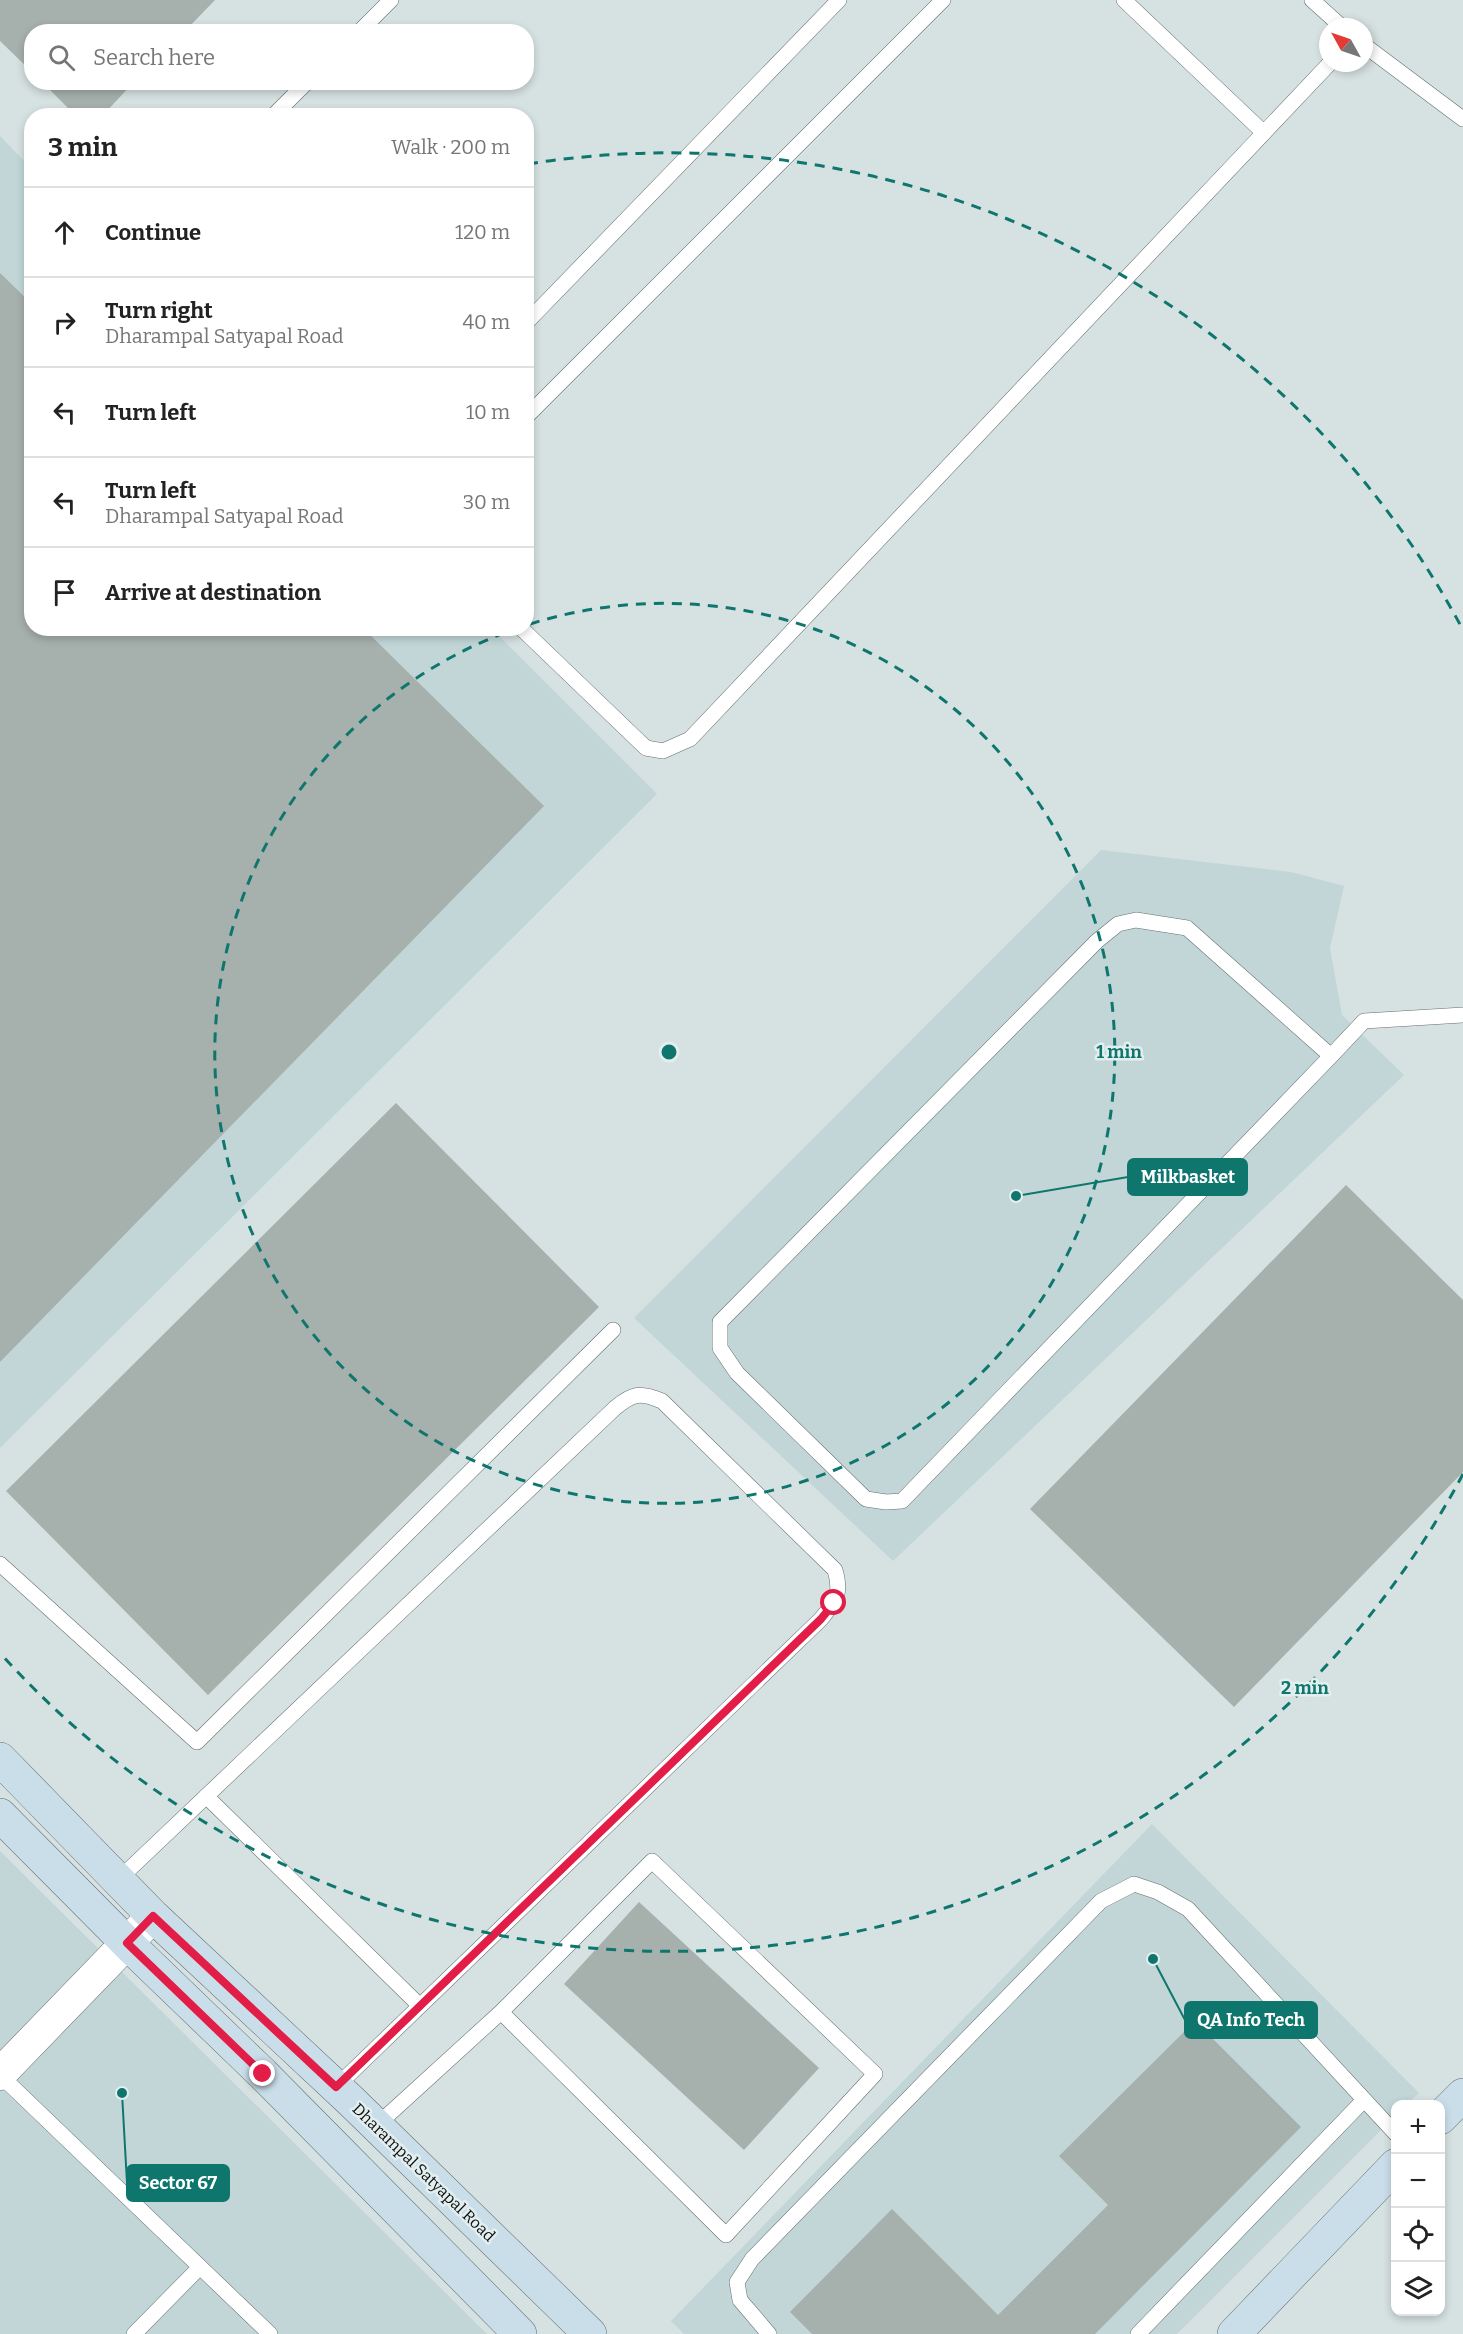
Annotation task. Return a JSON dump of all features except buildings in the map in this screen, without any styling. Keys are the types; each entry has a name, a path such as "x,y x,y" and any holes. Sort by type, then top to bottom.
{"street":[{"name":"Dharampal Satyapal Road","path":"0,1759 153,1916 336,2087 590,2334"},
{"path":"0,1815 127,1943 263,2074 520,2334"},
{"path":"0,2074 153,1916"},
{"path":"1445,2113 1463,2095"},
{"path":"1234,2334 1391,2169"}],"lane":[{"path":"367,24 390,0"},
{"path":"534,315 839,0"},
{"path":"534,409 943,0"},
{"path":"1124,0 1264,133"},
{"path":"1312,0 1332,18"},
{"path":"1373,52 1463,119"},
{"path":"529,636 646,748 663,752 690,739 1322,72"},
{"path":"281,108 299,90"},
{"path":"1331,1056 1186,928 1136,920 1118,924 1097,941 720,1322 720,1348 738,1373 866,1499 886,1502 902,1501 1331,1056 1364,1021 1463,1015"},
{"path":"0,1564 196,1742 613,1330"},
{"path":"118,1880 615,1408 628,1397 645,1394 662,1401 835,1570 840,1586 834,1603 821,1619 336,2087"},
{"path":"206,1796 420,2006"},
{"path":"376,2126 501,2012 652,1862 875,2074 726,2235 501,2012"},
{"path":"769,2334 740,2300 737,2282 752,2259 1101,1901 1134,1884 1158,1892 1188,1909 1391,2130"},
{"path":"0,2074 270,2334"},
{"path":"1138,2334 1364,2100"},
{"path":"134,2334 200,2267"}],"shaded area":[{"path":"0,136 24,161 24,636 499,636 657,794 0,1448"},
{"path":"1101,850 1291,872 1344,886 1330,948 1342,1015 1404,1075 893,1561 634,1318"},
{"path":"1152,1824 1419,2093 1411,2100 1391,2100 1391,2120 1177,2334 684,2334 671,2321"},
{"path":"0,1851 487,2334 0,2334"}],"place":[{"name":"Milkbasket","path":"1016,1196"},
{"name":"QA Info Tech","path":"1153,1959"},
{"name":"Sector 67","path":"122,2093"}],"route":[{"path":"263,2074 127,1943 153,1916 336,2087 821,1619 834,1603"}]}
